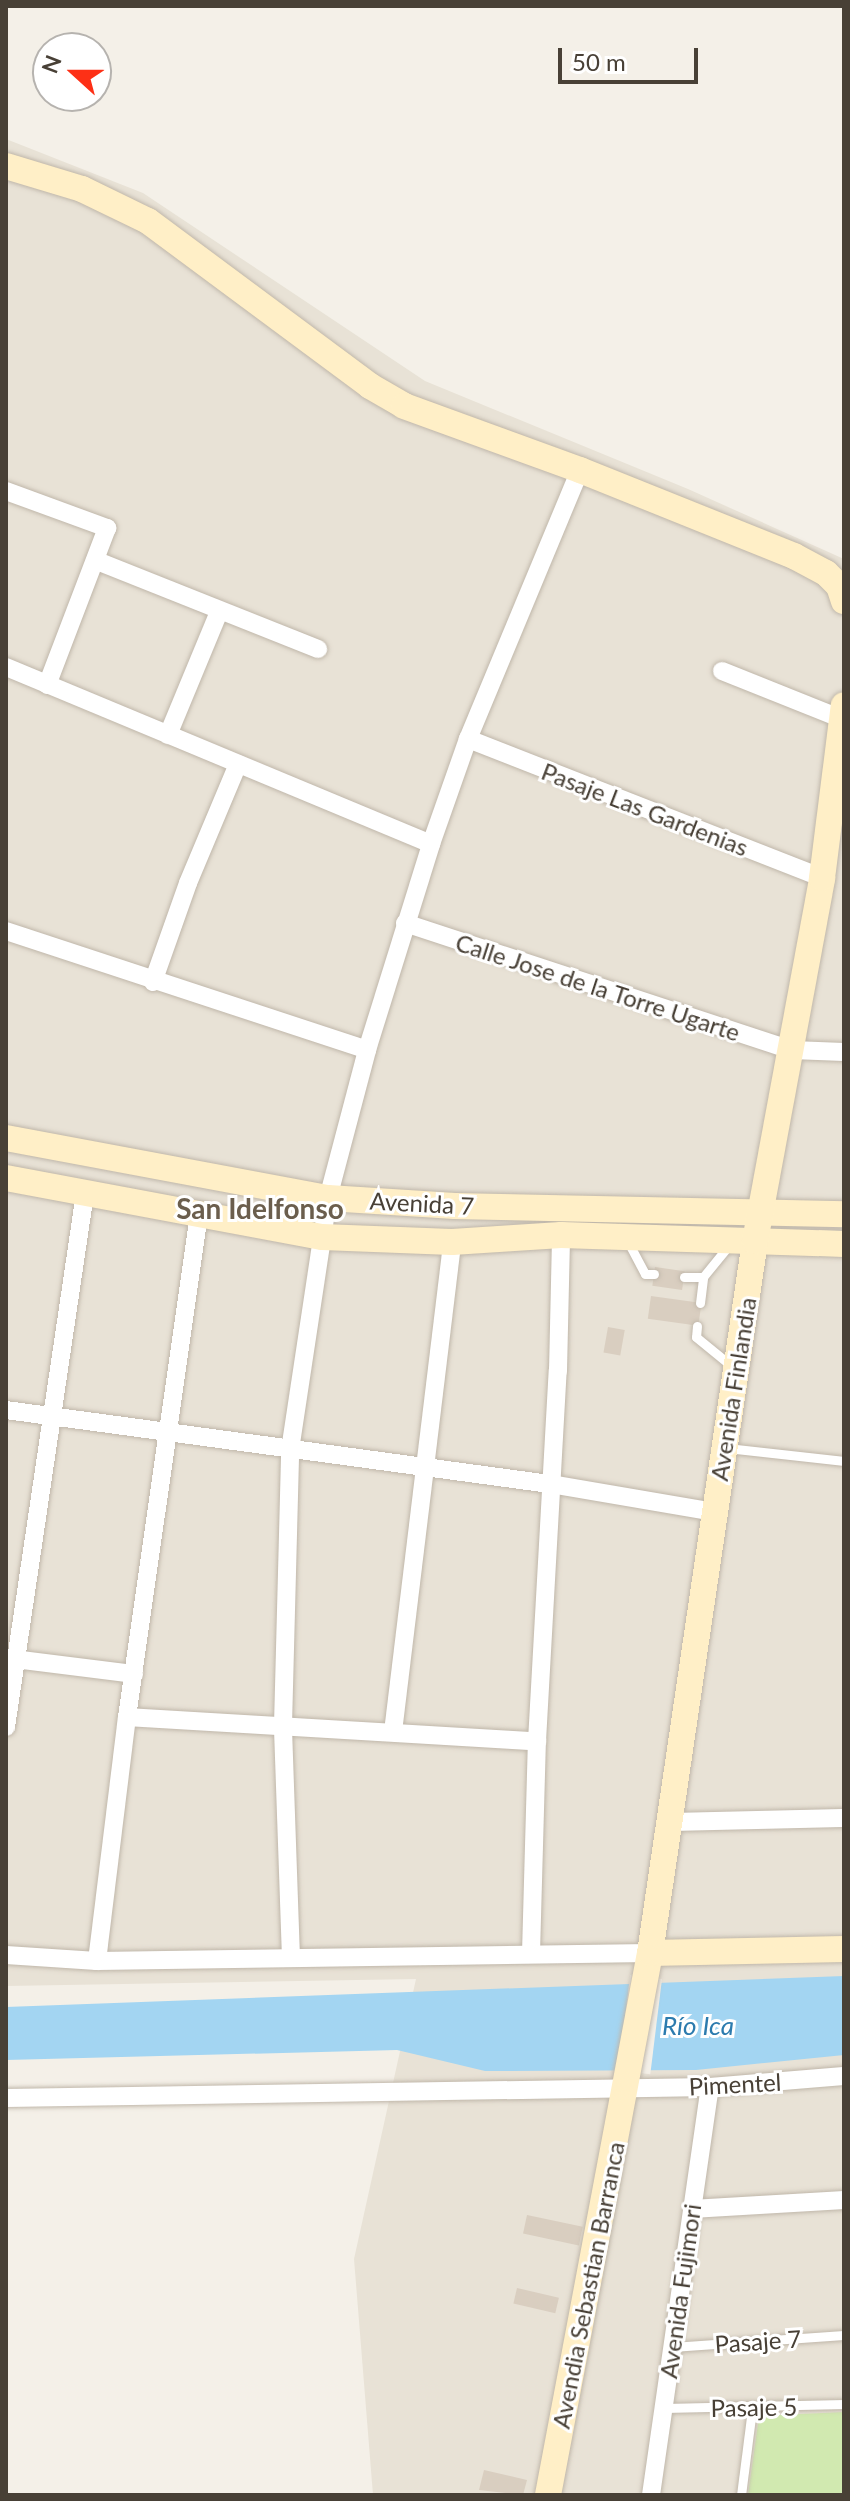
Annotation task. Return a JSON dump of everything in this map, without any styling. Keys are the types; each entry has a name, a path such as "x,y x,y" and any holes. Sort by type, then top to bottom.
{"main road":[{"path":"6,166 82,189 148,221 370,386 404,406 580,470 794,556 826,573 842,592"},
{"name":"Avenida Finlandia","path":"628,2082 670,1822 736,1369 744,1241 761,1210 792,1050 822,878 843,712"},
{"name":"Avenida 7","path":"6,1138 328,1198 455,1206 844,1214"},
{"name":"Avenida 7","path":"6,1178 322,1237 452,1242 561,1235 844,1244"},
{"path":"648,1963 844,1949"},
{"name":"Avendia Sebastian Barranca","path":"548,2495 628,2082"}],"street":[{"path":"291,1958 283,1725 290,1450 328,1198 367,1050 431,844 468,739 580,470"},
{"path":"6,491 105,524 106,531 97,561 47,685"},
{"path":"97,561 318,649"},
{"path":"168,735 219,612"},
{"path":"6,667 431,844"},
{"path":"722,671 843,712"},
{"name":"Pasaje Las Gardenias","path":"468,739 822,878"},
{"path":"153,982 188,883 238,764"},
{"name":"Calle Jose de la Torre Ugarte","path":"405,923 792,1050 844,1052"},
{"path":"6,931 153,982 367,1050"},
{"path":"6,1727 11,1658 53,1417 85,1193"},
{"path":"97,1961 127,1717 199,1214"},
{"path":"531,1953 537,1741 561,1235"},
{"path":"393,1732 452,1242"},
{"path":"6,1410 551,1484 714,1512"},
{"path":"11,1658 134,1674"},
{"path":"127,1717 537,1741"},
{"path":"670,1822 844,1818"},
{"path":"6,1955 97,1961 531,1953 648,1963"},
{"name":"Pimentel","path":"6,2098 628,2082 710,2087 844,2076"},
{"name":"Avenida Fujimori","path":"651,2495 710,2087"},
{"path":"692,2209 844,2200"}],"lane":[{"path":"625,1237 645,1274 654,1274"},
{"path":"684,1277 703,1277 744,1241"},
{"path":"700,1303 703,1277"},
{"path":"697,1326 696,1337 736,1369"},
{"path":"724,1448 844,1461"},
{"name":"Pasaje 7","path":"672,2347 844,2335"},
{"name":"Pasaje 5","path":"663,2408 752,2409 844,2404"},
{"path":"741,2495 752,2409"}],"shaded area":[{"path":"6,139 143,193 425,381 688,489 844,559 844,2495 373,2495 354,2259 416,1979 6,1986"}],"green space":[{"path":"844,2412 844,2495 748,2495 759,2416"}],"water":[{"name":"Río Ica","path":"844,1976 844,2055 696,2070 485,2071 397,2050 6,2060 6,2007"}],"pier":[{"path":"630,1975 662,1979 650,2074 619,2070"}],"building":[{"path":"655,1267 685,1271 682,1290 652,1286"},
{"path":"651,1296 702,1303 698,1326 648,1319"},
{"path":"608,1327 625,1330 620,1356 603,1353"},
{"path":"527,2215 583,2227 579,2245 523,2234"},
{"path":"517,2288 559,2298 555,2313 513,2304"},
{"path":"484,2470 527,2480 523,2495 479,2490"}],"district":[{"name":"San Idelfonso","path":"260,1208"}]}
